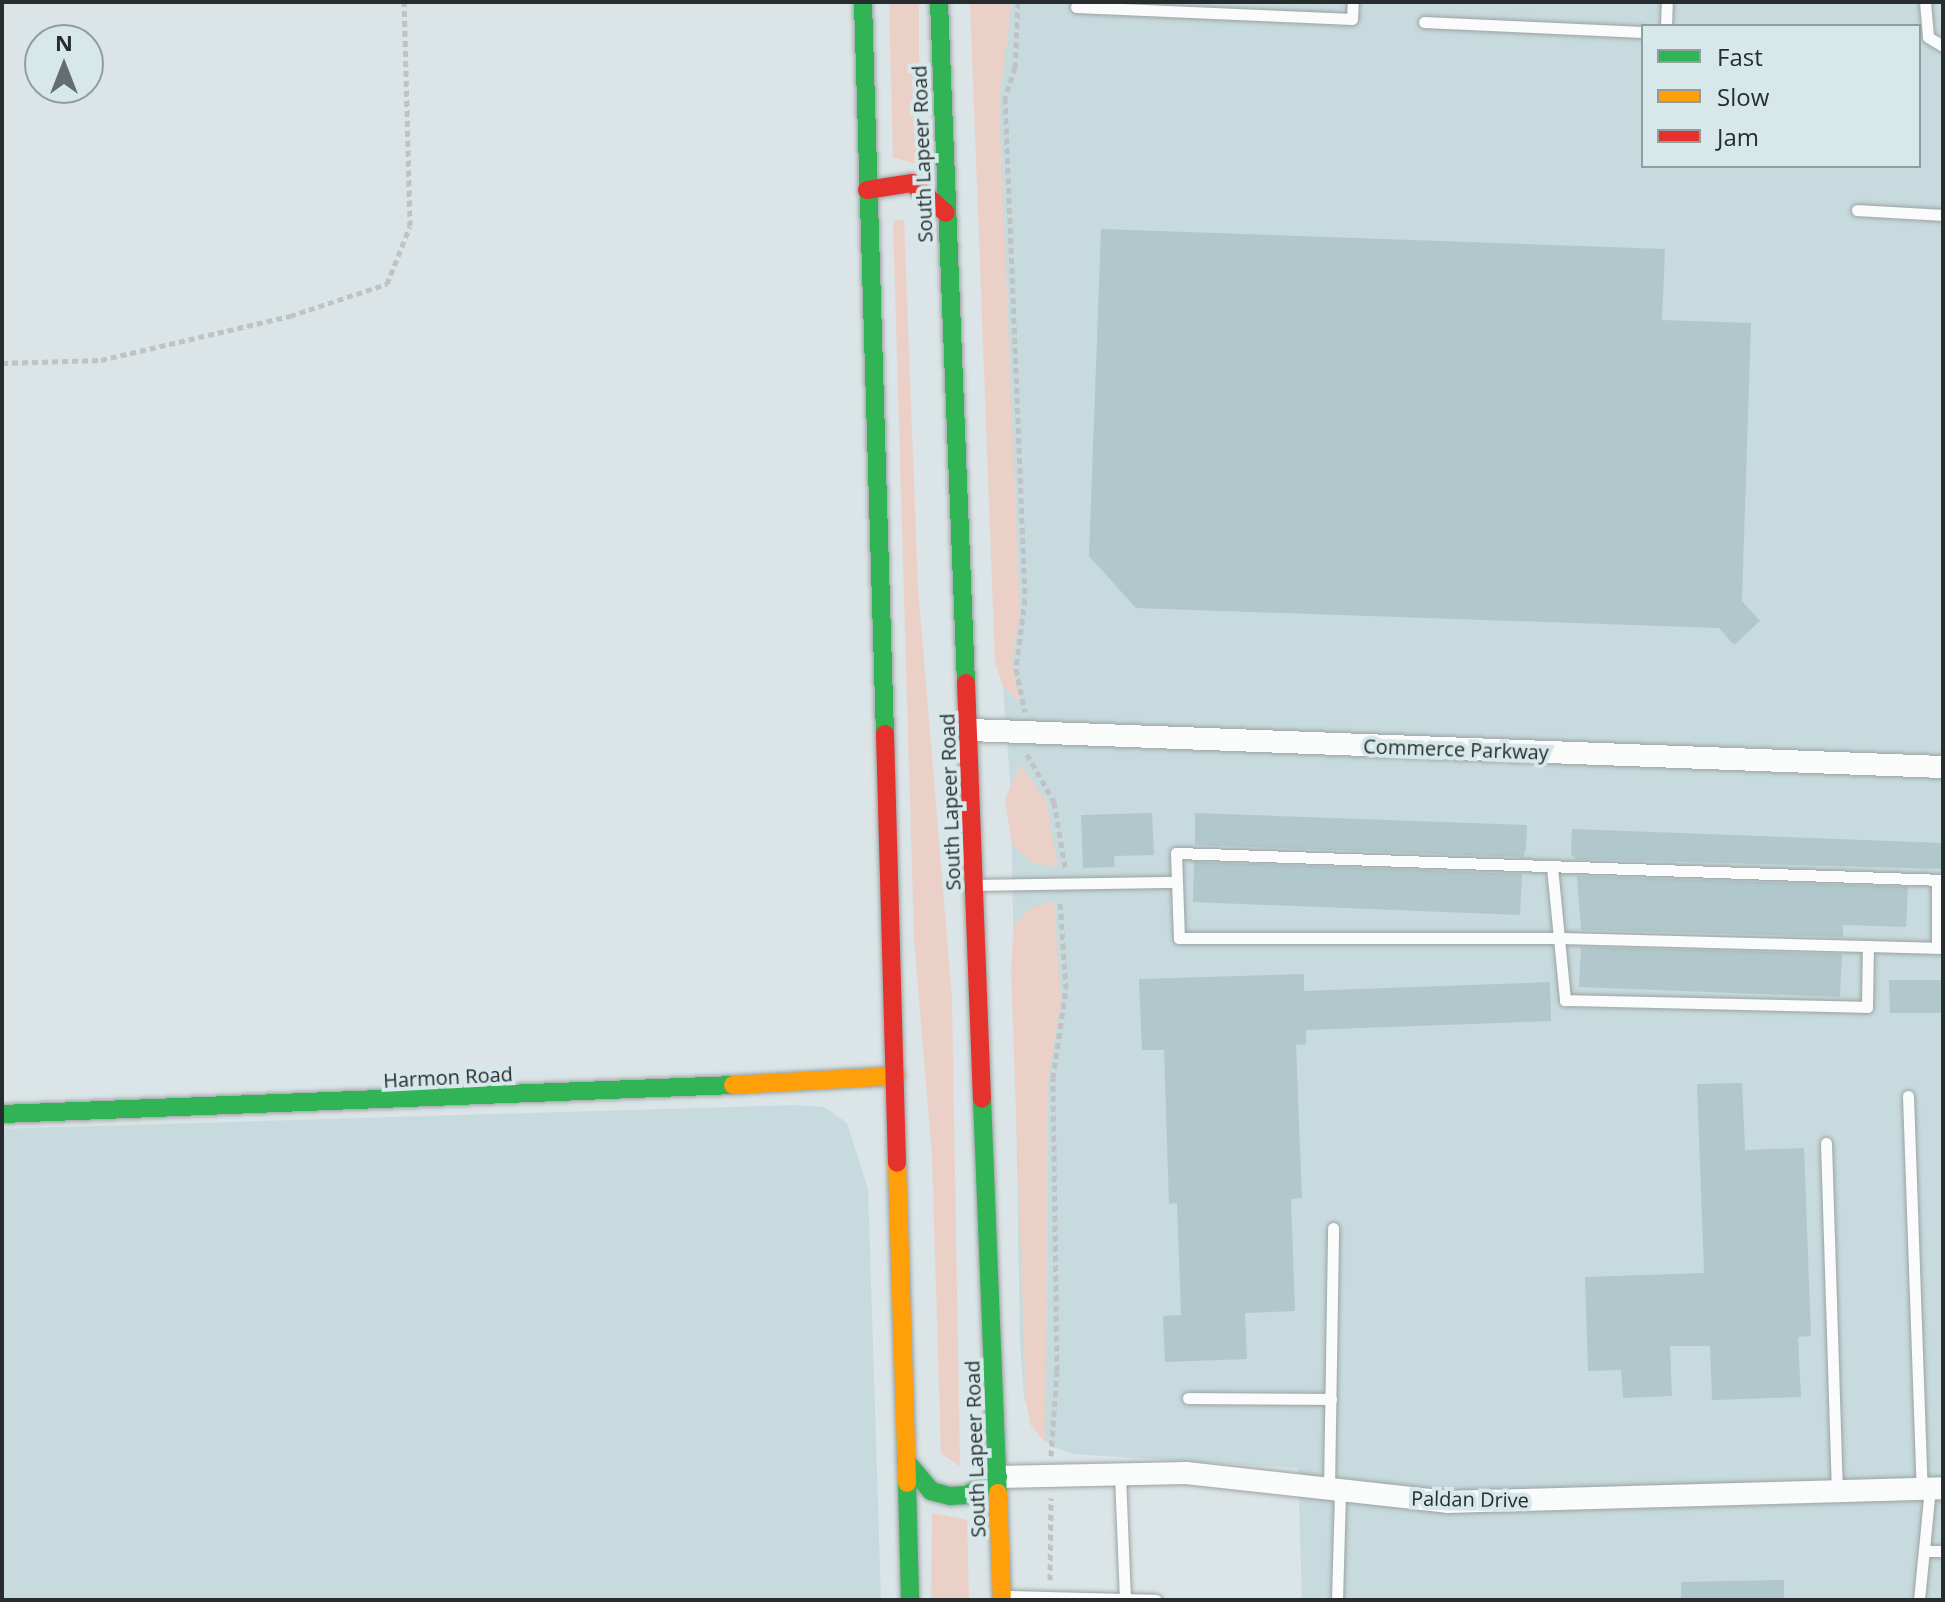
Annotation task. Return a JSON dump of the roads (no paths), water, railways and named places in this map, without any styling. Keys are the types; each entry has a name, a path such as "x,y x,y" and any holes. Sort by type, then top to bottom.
{"main road":[{"path":"863,2 910,1600"},
{"name":"South Lapeer Road","path":"939,2 1002,1598"},
{"path":"867,190 912,183 926,189 946,213"},
{"name":"Harmon Road","path":"2,1114 455,1100 896,1076"},
{"path":"906,1461 931,1491 950,1496 967,1495 998,1477"}],"street":[{"name":"Commerce Parkway","path":"970,730 1943,767"},
{"name":"Paldan Drive","path":"998,1477 1186,1473 1447,1502 1932,1488"}],"lane":[{"path":"1076,7 1352,19 1353,2"},
{"path":"1666,24 1667,2"},
{"path":"1925,2 1928,37 1943,46"},
{"path":"1424,22 1641,32"},
{"path":"1857,210 1943,215"},
{"path":"1176,853 1552,867 1940,880 1940,948 1561,938 1179,938 1176,853"},
{"path":"1552,867 1565,1000 1867,1007 1868,946"},
{"path":"976,885 1176,882"},
{"path":"1908,1096 1932,1488 1919,1600"},
{"path":"1826,1143 1837,1491"},
{"path":"1333,1228 1331,1399 1337,1600"},
{"path":"1188,1398 1331,1399"},
{"path":"1120,1475 1125,1598"},
{"path":"1925,1551 1943,1551"},
{"path":"1002,1598 1156,1600"}]}
